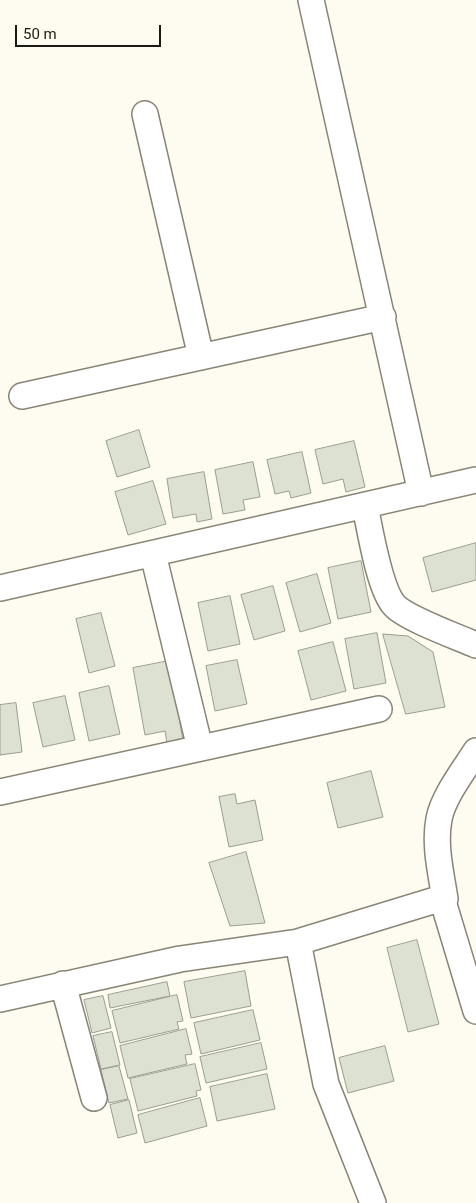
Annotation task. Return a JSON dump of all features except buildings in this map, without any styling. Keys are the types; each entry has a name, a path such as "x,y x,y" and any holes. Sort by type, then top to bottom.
{"lane":[{"path":"311,0 422,493"},
{"path":"145,114 200,357"},
{"path":"22,396 383,316"},
{"path":"0,588 476,480"},
{"path":"365,506 383,585 394,605 414,618 476,645"},
{"path":"153,554 200,748"},
{"path":"0,792 379,709"},
{"path":"0,999 180,959 298,942 442,898 445,899 438,849 439,818 448,796 476,751"},
{"path":"442,898 476,1011"},
{"path":"298,942 326,1084 373,1203"},
{"path":"63,984 94,1098"}]}
